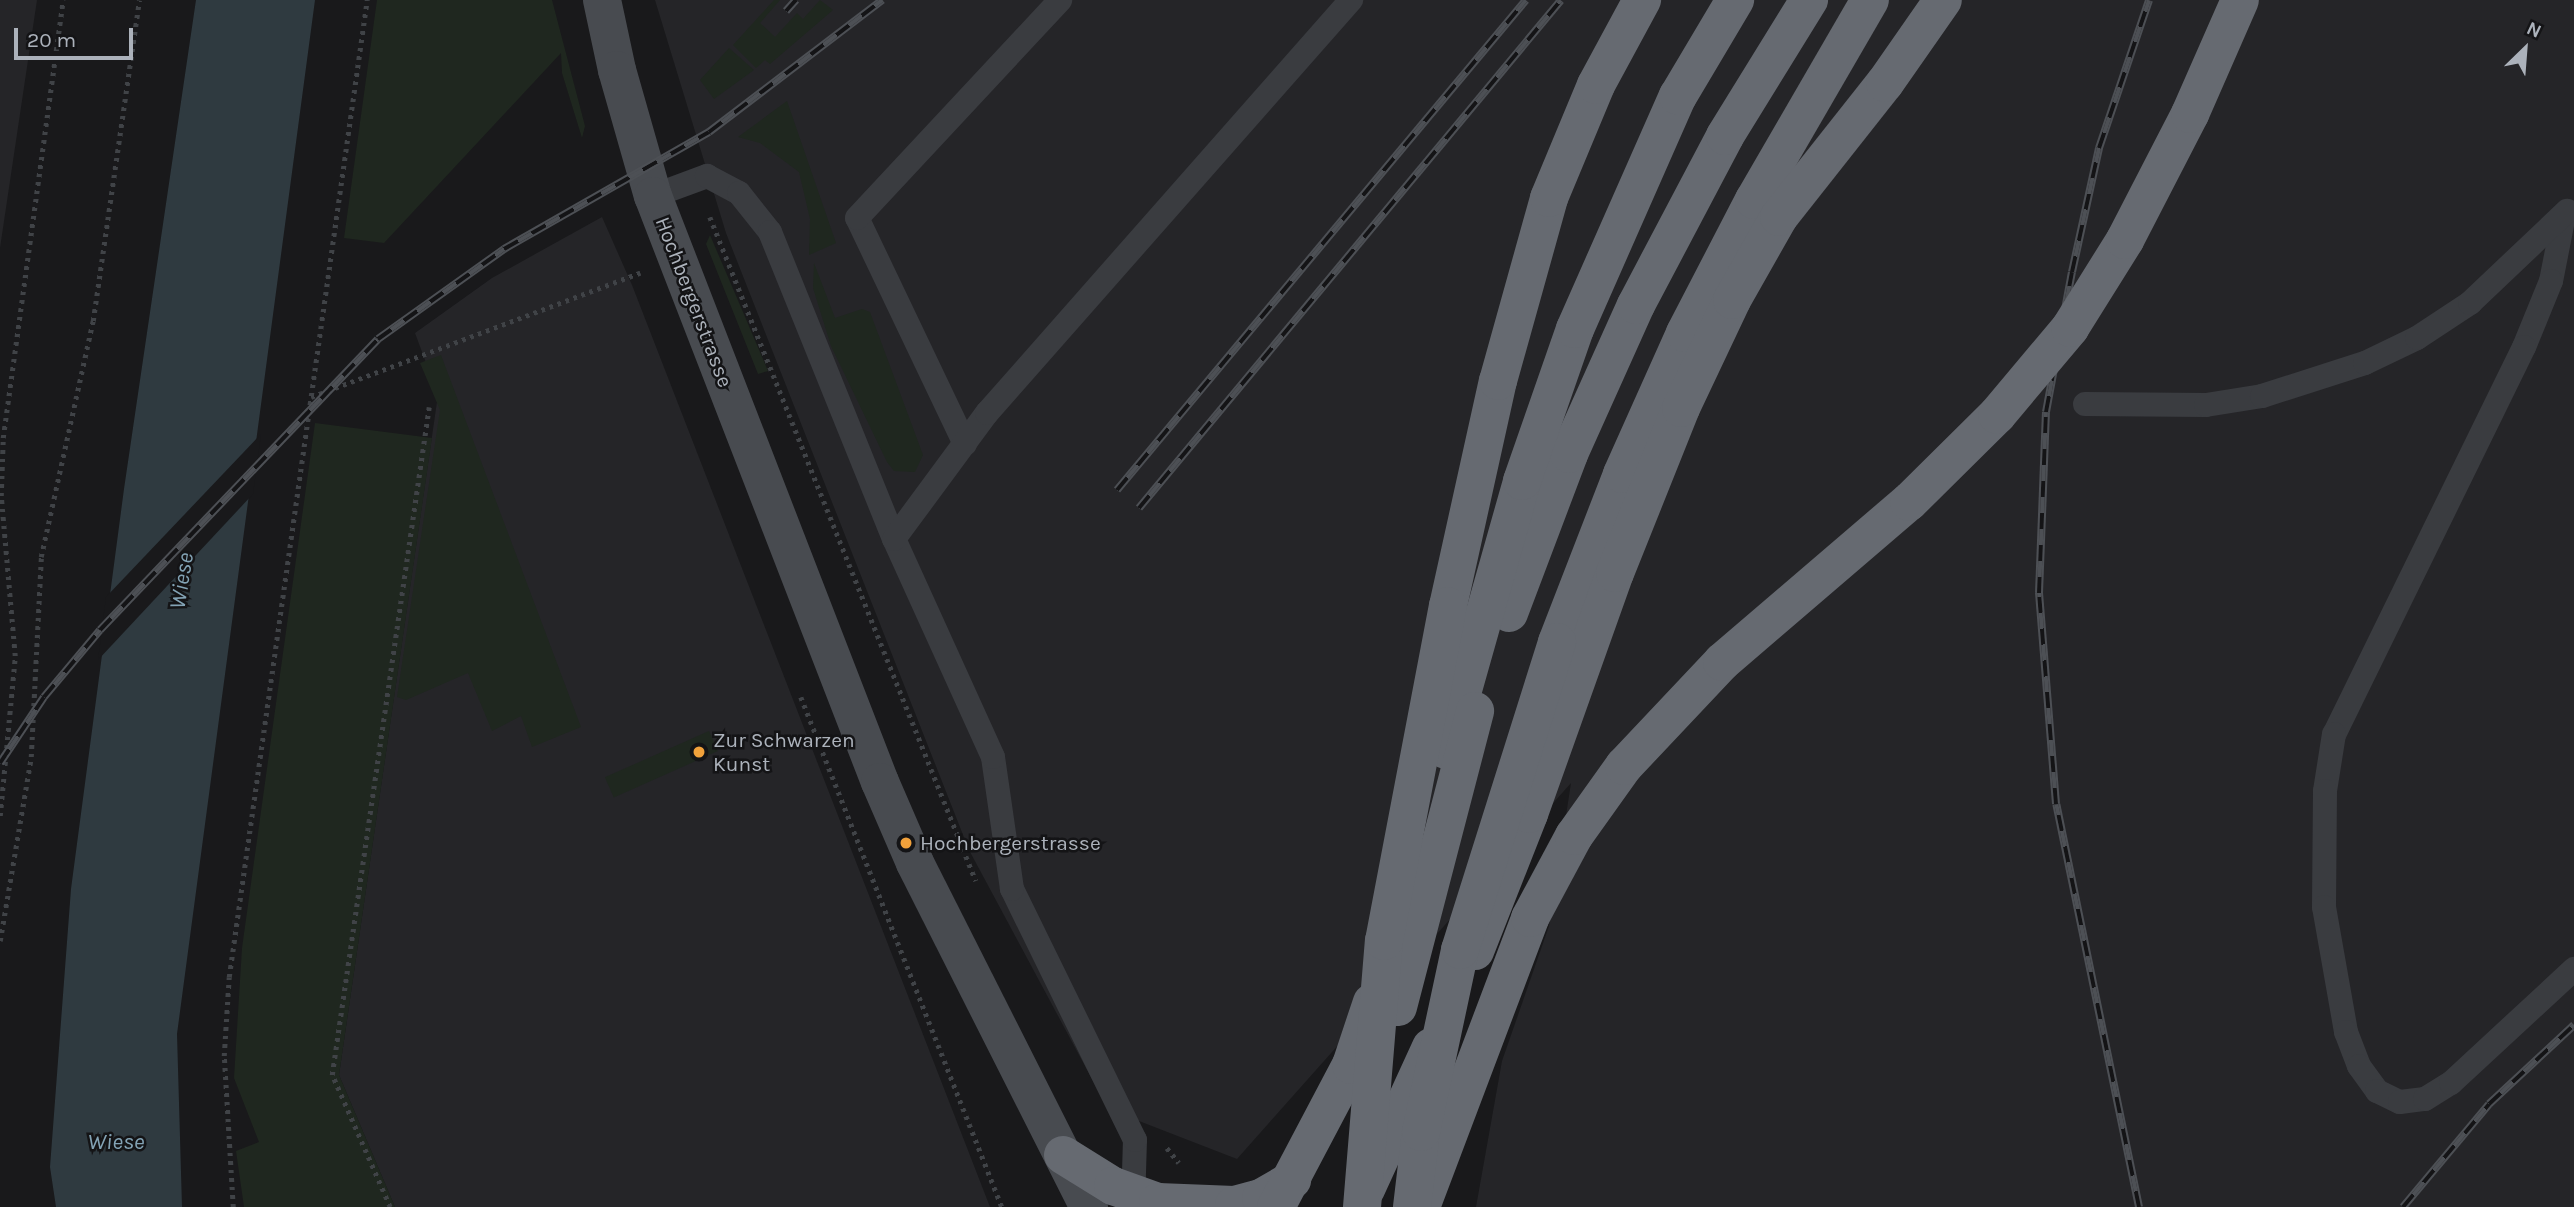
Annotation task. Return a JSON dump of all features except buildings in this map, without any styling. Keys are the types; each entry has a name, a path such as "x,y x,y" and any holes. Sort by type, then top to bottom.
{"highway":[{"path":"1361,1207 1384,941 1421,735 1480,458 1517,304 1557,176 1596,85 1642,0"},
{"path":"1063,1155 1133,1201 1207,1206 1284,1194 1355,1052 1403,907 1522,481 1575,329 1625,206 1678,96 1735,0"},
{"path":"1361,1207 1398,1003 1421,904 1475,711 1534,541 1602,378 1664,251 1726,136 1809,0"},
{"path":"1412,1207 1421,1132 1460,950 1580,581 1685,333 1754,200 1870,0"},
{"path":"1361,1207 1486,926 1615,573 1681,408 1732,300 1779,217 1885,83 1943,0"},
{"path":"1421,1207 1515,953 1590,811 1690,691 1909,502 1997,415 2070,328 2125,240 2190,114 2240,0"}],"main road":[{"name":"Hochbergerstrasse","path":"603,0 617,70 653,196 799,578 915,863 1088,1207"}],"lane":[{"path":"965,444 857,218 1060,0"},
{"path":"894,539 965,444 1351,0"},
{"path":"653,196 707,176 740,192 770,232 894,539 993,757 1012,889 1135,1140 1133,1201"},
{"path":"2085,404 2206,405 2262,396 2365,363 2454,315 2569,208"},
{"path":"2569,208 2552,281 2519,359 2334,734 2325,791 2324,907 2346,1032 2359,1066 2377,1091 2400,1102 2425,1099 2451,1083 2574,969"}],"path":[{"path":"0,816 15,656 1,496 3,438 63,0"},
{"path":"0,941 32,757 41,557 93,321 139,0"},
{"path":"233,1207 224,1080 229,977 368,0"},
{"path":"695,181 777,376 960,849 979,886"},
{"path":"312,397 677,259"},
{"path":"390,1207 332,1075 429,407"},
{"path":"1131,1133 1152,1124 1192,1177 1207,1181 1207,1206"}],"shaded area":[{"path":"0,0 37,0 0,248"},
{"path":"377,0 552,0 585,126 582,138 562,73 561,53 384,243 344,238"},
{"path":"655,0 2574,0 2574,1207 1476,1207 1502,1061 1549,926 1571,783 1237,1159 1108,1109 969,850 726,233"},
{"path":"774,0 780,0 760,23 775,37 797,13 803,19 820,0 833,10 770,64 765,60 756,68 733,45"},
{"path":"729,48 754,70 714,99 700,80"},
{"path":"787,101 836,243 809,255 810,219 799,172 760,143 738,137"},
{"path":"602,217 632,285 990,1207 395,1207 339,1075 438,395 415,333 492,278"},
{"path":"710,235 768,371 758,374 706,244"},
{"path":"814,263 835,318 862,309 870,312 923,455 915,472 894,471 887,462 831,346 813,288"},
{"path":"441,355 581,727 532,747 521,716 492,731 468,673 406,700 397,697 440,410 420,363"},
{"path":"315,423 432,438 339,1075 395,1207 244,1207 236,1151 259,1142 234,1078 242,948"},
{"path":"709,731 718,751 614,797 605,777"}],"water":[{"name":"Wiese","path":"196,0 315,0 177,1034 182,1207 56,1207 50,1167 71,889 124,489"}],"pier":[{"path":"261,434 253,494 98,660 106,597"}],"railway":[{"path":"786,11 796,0"},
{"path":"0,763 44,697 100,630 378,339 504,249 709,132 882,0"},
{"path":"1117,490 1526,0"},
{"path":"1139,508 1561,0"},
{"path":"2139,1207 2056,804 2039,593 2046,412 2099,148 2149,0"},
{"path":"2403,1207 2489,1104 2574,1025"}],"place":[{"name":"Zur Schwarzen Kunst","path":"699,752"},
{"name":"Hochbergerstrasse","path":"906,843"}]}
